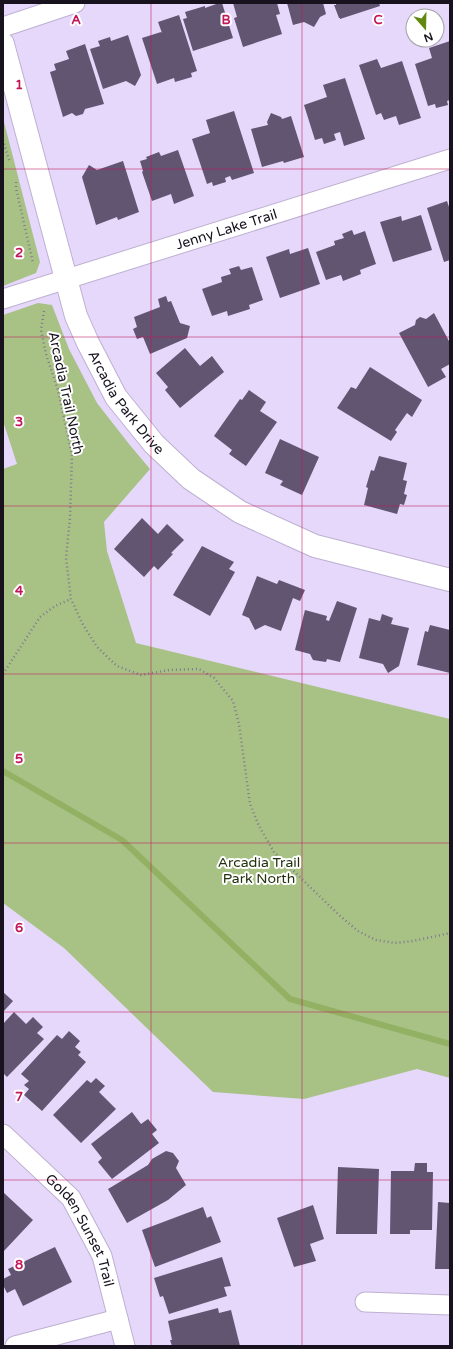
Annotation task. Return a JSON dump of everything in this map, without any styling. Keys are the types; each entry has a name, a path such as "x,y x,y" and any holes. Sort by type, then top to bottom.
{"street":[{"path":"3,27 75,3"},
{"name":"Arcadia Park Drive","path":"3,44 76,316 116,397 154,444 191,478 240,512 315,546 449,577"},
{"name":"Jenny Lake Trail","path":"3,299 450,158"},
{"name":"Golden Sunset Trail","path":"3,1134 70,1198 102,1256 126,1346"},
{"path":"365,1302 450,1305"},
{"path":"15,1346 118,1319"}],"path":[{"path":"3,140 12,166"},
{"path":"16,181 16,188 33,263"},
{"name":"Arcadia Trail North","path":"44,311 41,330 46,354 58,390 72,455 70,518 66,558 71,599 82,623 97,647 117,666 141,674 169,670 199,669 214,678 233,701 239,724 250,804 259,826 274,852 339,916 358,931 376,940 382,941 413,941 450,933"},
{"path":"3,674 40,617 55,606 71,599"}],"green space":[{"path":"3,118 40,262 36,273 3,286"},
{"name":"Arcadia Trail Park North","path":"38,303 52,305 69,349 97,403 150,469 104,522 107,551 136,643 450,719 450,1078 417,1069 304,1099 213,1092 64,948 3,903 3,469 17,464 3,421 3,315"}],"building":[{"path":"222,3 233,38 193,51 183,19 187,18 185,12 205,6 205,8"},
{"path":"233,3 277,3 280,14 276,15 282,34 243,47 234,18 237,17"},
{"path":"287,3 323,3 326,14 320,17 314,27 304,22 293,25"},
{"path":"336,3 379,3 380,6 340,19 334,5 336,5"},
{"path":"179,15 197,71 191,73 192,77 175,82 174,78 157,84 142,38 161,32 162,33 158,22"},
{"path":"128,35 141,75 135,86 126,81 103,89 90,49 100,46 98,41 110,37 111,41"},
{"path":"450,41 450,100 447,101 448,105 436,108 435,104 428,106 415,64 432,58 429,48 445,48 445,43"},
{"path":"85,44 104,104 85,109 83,114 76,116 72,113 63,117 50,72 56,70 54,64 69,59 66,51"},
{"path":"377,59 381,68 402,61 421,118 399,125 396,116 384,120 381,113 376,115 359,65"},
{"path":"345,78 365,139 344,146 340,132 334,134 336,140 324,144 322,138 315,140 304,105 327,97 323,85"},
{"path":"234,111 254,173 232,180 230,176 225,178 226,182 213,186 212,182 207,184 192,139 210,133 206,120"},
{"path":"271,113 281,117 282,119 291,116 304,157 284,163 283,161 262,167 251,129 268,125 267,122"},
{"path":"178,150 194,196 174,204 171,194 152,201 142,172 140,161 159,152 161,156"},
{"path":"123,161 139,212 118,220 117,217 96,225 82,177 89,165 97,170"},
{"path":"447,201 450,207 450,260 444,262 427,208"},
{"path":"421,215 432,250 393,262 380,222 401,216 402,221"},
{"path":"352,230 354,235 365,231 376,264 360,270 361,274 343,281 341,275 326,280 316,252 335,245 334,241 344,238 342,234"},
{"path":"308,248 320,284 280,298 266,257 289,249 290,254"},
{"path":"239,266 241,270 252,267 263,300 249,305 250,309 228,316 227,311 212,316 202,289 222,282 221,277 231,274 229,269"},
{"path":"166,296 168,302 171,301 180,323 190,326 187,338 150,354 143,337 137,339 133,329 137,327 134,317 160,307 158,299"},
{"path":"434,313 450,343 450,364 441,369 446,377 428,387 399,333 415,325 416,320 420,317 426,319"},
{"path":"185,348 200,366 212,356 224,372 180,408 165,390 168,387 156,373"},
{"path":"370,367 422,400 412,417 407,413 395,430 397,432 391,441 337,408 351,387 356,389"},
{"path":"249,390 266,402 260,411 277,422 246,466 229,454 232,450 214,436 240,399 242,400"},
{"path":"280,439 319,457 302,495 280,485 283,481 265,473"},
{"path":"379,456 407,463 403,480 407,481 404,494 407,495 404,505 400,504 397,514 364,505 368,488 366,487 371,470 374,471"},
{"path":"142,518 158,534 167,524 184,540 171,553 173,554 158,570 154,566 144,577 114,549"},
{"path":"202,546 234,562 229,569 235,572 210,616 173,595"},
{"path":"257,576 277,584 279,580 305,590 300,601 293,598 281,631 265,625 255,630 249,618 242,615"},
{"path":"337,601 357,608 340,662 327,659 326,662 313,660 310,654 295,650 305,610 327,616 326,620 329,621"},
{"path":"382,614 393,618 391,624 409,628 399,666 388,673 383,664 359,658 369,618 380,621"},
{"path":"430,625 450,630 450,673 417,665 425,631 428,632"},
{"path":"3,992 13,1001 3,1012"},
{"path":"14,1012 26,1024 33,1017 43,1027 37,1033 44,1039 7,1077 3,1073 3,1024"},
{"path":"69,1031 80,1041 75,1047 81,1052 78,1055 86,1062 42,1111 24,1095 29,1089 24,1085 29,1081 21,1074 57,1035 62,1039"},
{"path":"96,1078 105,1086 99,1092 116,1109 81,1143 53,1115 87,1080 91,1083"},
{"path":"132,1112 141,1124 148,1119 157,1130 152,1134 159,1143 112,1179 98,1162 102,1158 91,1144"},
{"path":"166,1151 173,1153 179,1161 176,1168 186,1185 168,1200 127,1223 108,1189 148,1165 152,1159"},
{"path":"415,1163 427,1163 427,1172 433,1172 432,1230 410,1230 410,1234 390,1234 391,1171 414,1171"},
{"path":"338,1167 379,1169 377,1234 336,1234"},
{"path":"3,1192 33,1220 3,1252"},
{"path":"438,1202 450,1203 450,1269 435,1269"},
{"path":"313,1205 324,1239 310,1244 316,1261 294,1267 277,1218"},
{"path":"203,1207 207,1218 211,1216 221,1242 155,1267 142,1230"},
{"path":"55,1247 72,1282 23,1306 15,1289 7,1293 3,1285 3,1279 11,1275 8,1269"},
{"path":"222,1257 231,1286 224,1287 227,1296 169,1314 163,1296 160,1297 154,1278"},
{"path":"218,1308 219,1313 231,1310 240,1346 172,1346 168,1321"}],"waterway":[{"path":"3,771 122,840 290,999 450,1044"}]}
